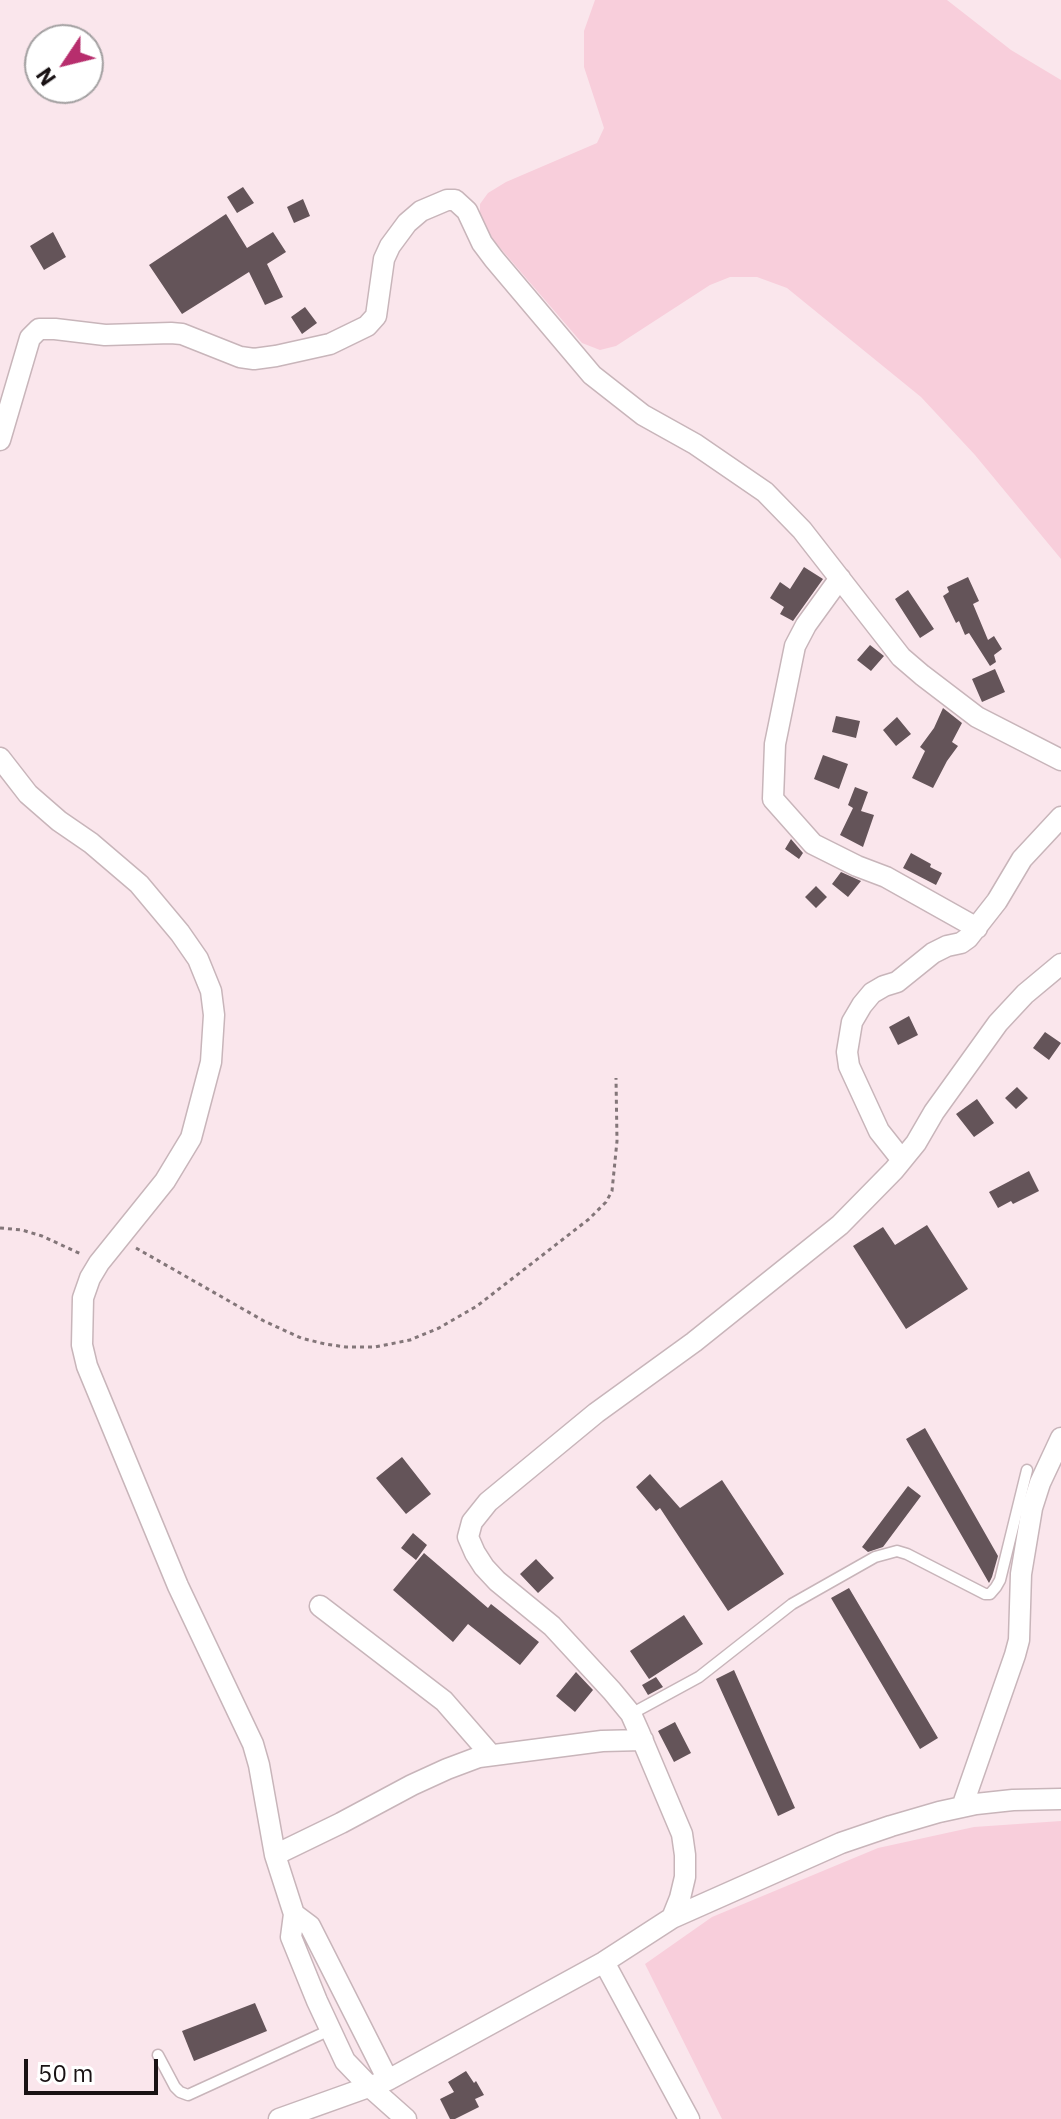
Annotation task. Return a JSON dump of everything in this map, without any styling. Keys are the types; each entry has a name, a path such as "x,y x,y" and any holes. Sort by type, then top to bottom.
{"street":[{"path":"0,440 30,338 39,329 105,335 182,334 240,357 254,359 330,344 367,326 376,316 384,259 407,223 421,211 447,200 455,200 467,211 482,243 494,259 592,375 643,415 695,444 765,492 802,530 901,657 922,675 977,717 1061,760"},
{"path":"840,578 806,625 795,646 775,744 773,799 813,844 886,877 977,928"},
{"path":"1,761 28,794 139,884 198,959 211,991 214,1015 211,1062 191,1138 165,1181 90,1278 83,1298 82,1345 87,1366 178,1586 253,1744 275,1855 294,1914 291,1937 345,2061 379,2083"},
{"path":"902,1160 879,1131 849,1066 847,1052 852,1022 872,993 897,982 933,953 961,943 977,928 1022,859 1061,817"},
{"path":"672,1918 685,1877 682,1834 631,1714 552,1626 484,1567 468,1537 472,1522 488,1502 596,1413 694,1342 840,1225 916,1143 934,1112 998,1023 1025,994 1061,964"},
{"path":"962,1807 1015,1655 1019,1640 1021,1574 1032,1508 1061,1438"},
{"path":"320,1606 444,1701 491,1755"},
{"path":"275,1855 447,1769 479,1757 602,1741 643,1740"},
{"path":"279,2119 379,2083 604,1962 672,1918 841,1843 962,1807 1013,1800 1061,1799"},
{"path":"294,1914 310,1926 379,2083 406,2119"},
{"path":"604,1962 689,2119"}],"lane":[{"path":"631,1714 699,1677 792,1604 875,1557 897,1551 907,1554 990,1594 1000,1580 1027,1470"},
{"path":"158,2055 175,2087 188,2095 330,2030"}],"path":[{"path":"118,1239 264,1321 301,1338 346,1347 375,1347 410,1340 439,1328 477,1306 589,1219 606,1202 612,1191 617,1141 616,1078"},
{"path":"0,1228 42,1236 99,1263"}],"shaded area":[{"path":"595,0 947,0 1011,50 1061,80 1061,559 975,455 921,397 787,288 757,277 730,277 710,285 616,346 600,350 582,343 495,242 480,219 480,204 488,193 506,182 597,143 604,128 584,67 584,31"},
{"path":"1061,1821 1061,2119 722,2119 645,1964 712,1917 878,1848 974,1827"}],"building":[{"path":"243,187 254,203 237,213 227,197"},
{"path":"303,199 310,216 294,223 287,207"},
{"path":"226,214 247,248 273,232 286,252 267,264 283,297 265,305 249,272 182,314 149,265"},
{"path":"53,232 66,257 44,270 30,246"},
{"path":"305,307 317,323 302,334 291,317"},
{"path":"804,567 823,579 793,621 780,614 784,607 770,598 780,582 790,589"},
{"path":"968,577 979,601 973,604 988,640 994,636 1002,649 994,655 996,662 990,666 969,633 965,635 959,621 956,623 943,596 949,592 947,587"},
{"path":"908,590 934,629 920,638 895,599"},
{"path":"870,645 884,656 871,671 857,660"},
{"path":"995,669 1005,692 982,702 972,679"},
{"path":"943,708 962,723 952,742 958,746 933,788 912,778 925,751 920,747 934,728"},
{"path":"836,716 860,721 856,738 832,732"},
{"path":"897,717 911,734 896,746 883,730"},
{"path":"823,755 848,764 839,789 814,779"},
{"path":"855,787 868,792 861,811 874,815 863,847 840,835 853,808 848,805"},
{"path":"791,839 803,853 799,859 785,849"},
{"path":"911,853 942,873 936,885 903,868"},
{"path":"841,872 861,881 848,897 832,884"},
{"path":"816,886 827,897 816,908 805,897"},
{"path":"909,1016 918,1035 898,1045 889,1027"},
{"path":"1045,1032 1061,1043 1049,1060 1033,1048"},
{"path":"1017,1087 1028,1098 1016,1109 1005,1098"},
{"path":"977,1099 994,1123 974,1137 956,1114"},
{"path":"1029,1171 1039,1191 998,1208 989,1192"},
{"path":"927,1225 968,1289 906,1329 853,1246 883,1227 895,1245"},
{"path":"925,1428 998,1556 989,1583 906,1439"},
{"path":"402,1457 431,1494 406,1514 376,1478"},
{"path":"650,1474 680,1508 722,1480 784,1574 728,1611 660,1508 656,1511 636,1487"},
{"path":"908,1486 921,1496 883,1547 868,1552 862,1547"},
{"path":"413,1533 427,1545 416,1560 401,1548"},
{"path":"424,1553 488,1608 491,1604 539,1642 520,1665 468,1624 453,1642 393,1590"},
{"path":"536,1559 554,1578 538,1593 520,1574"},
{"path":"849,1588 938,1738 920,1749 831,1598"},
{"path":"684,1615 703,1644 649,1679 630,1651"},
{"path":"734,1670 795,1808 778,1816 716,1679"},
{"path":"576,1672 593,1690 575,1712 556,1696"},
{"path":"656,1677 663,1687 648,1695 642,1685"},
{"path":"675,1722 691,1753 674,1762 658,1731"},
{"path":"255,2003 267,2031 194,2061 182,2031"},
{"path":"466,2071 484,2095 475,2099 479,2107 450,2119 440,2099 454,2092 448,2082"}]}
